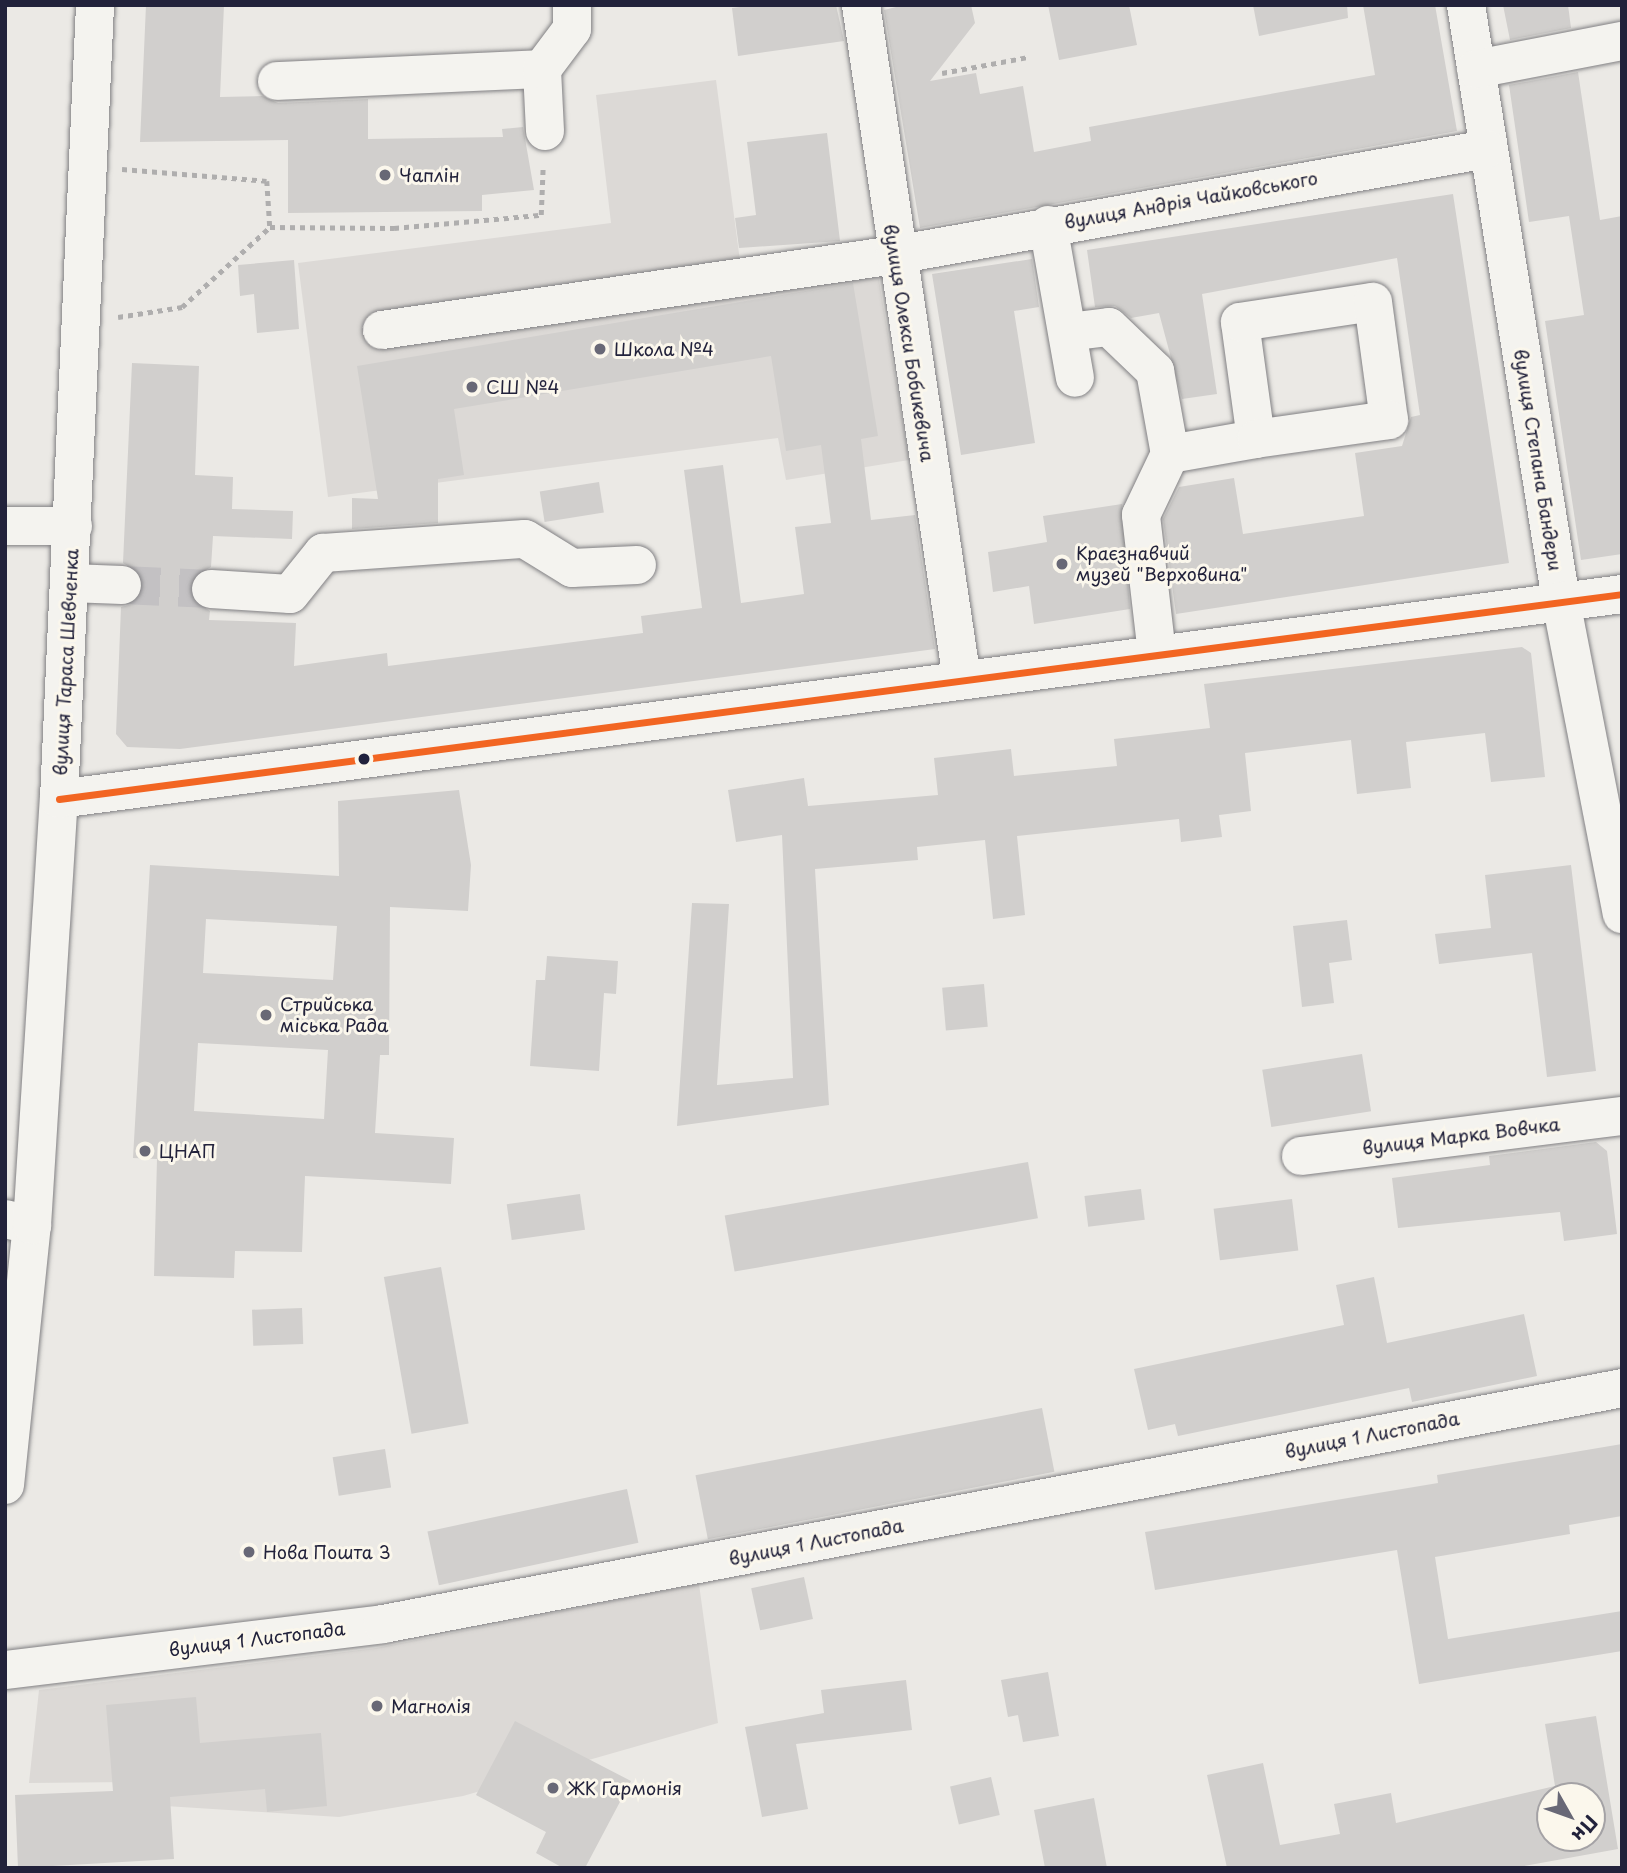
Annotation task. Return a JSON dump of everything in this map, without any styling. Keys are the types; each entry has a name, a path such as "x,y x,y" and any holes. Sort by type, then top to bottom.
{"street":[{"name":"вулиця Тараса Шевченка","path":"5,1485 19,1222 59,799 95,5"},
{"path":"545,131 542,69 572,29 572,5"},
{"name":"вулиця Олекси Бобикевича","path":"861,5 895,255 962,680"},
{"name":"вулиця Степана Бандери","path":"1466,5 1561,601 1622,914"},
{"path":"1476,69 1622,41"},
{"path":"276,81 542,69"},
{"name":"вулиця Андрія Чайковського","path":"382,330 895,255 1048,225 1487,149"},
{"path":"1048,225 1074,378"},
{"path":"1170,454 1390,420 1373,302 1240,321 1256,439"},
{"path":"1068,332 1109,327 1155,371 1170,454 1141,515 1157,654"},
{"path":"5,526 73,526"},
{"path":"211,589 290,594 323,553 525,539 572,568 637,565"},
{"path":"70,583 122,585"},
{"path":"59,799 1622,594"},
{"name":"вулиця Марка Вовчка","path":"1301,1156 1622,1116"},
{"name":"вулиця 1 Листопада","path":"5,1670 383,1624 1622,1388"}],"path":[{"path":"942,73 1028,57"},
{"path":"107,318 182,307 270,227 394,228 541,215 545,131"},
{"path":"122,169 267,181 270,227"}],"shaded area":[{"name":"Школа №4","path":"716,80 740,261 873,244 909,460 786,480 778,438 328,497 298,263 611,223 596,95"},
{"name":"Магнолія","path":"699,1584 718,1723 463,1796 339,1817 134,1804 131,1782 29,1783 39,1690 376,1648"}],"building":[{"path":"146,5 224,5 220,97 262,96 278,103 368,99 368,139 503,137 502,129 523,127 534,190 482,195 482,211 288,213 288,140 140,142"},
{"path":"755,5 836,5 844,41 738,56 732,8"},
{"path":"904,5 971,5 975,23 930,81 976,73 980,94 1023,86 1034,152 1091,141 1089,127 1375,75 1363,5 1435,5 1457,131 920,228 884,10"},
{"path":"1048,5 1129,5 1137,45 1059,60"},
{"path":"1253,5 1347,5 1348,18 1259,36"},
{"path":"1503,5 1568,5 1571,28 1510,40"},
{"path":"1578,72 1600,220 1622,216 1622,554 1581,560 1545,321 1584,315 1569,216 1529,222 1509,85"},
{"path":"827,133 840,241 739,248 735,218 756,215 747,142"},
{"path":"1453,194 1509,563 1176,614 1163,519 1179,487 1234,478 1243,534 1364,516 1355,453 1402,446 1411,417 1420,415 1397,258 1202,294 1217,394 1182,399 1159,313 1131,318 1115,306 1095,307 1087,250"},
{"path":"1032,259 1039,307 1014,311 1035,443 961,455 932,274"},
{"path":"294,260 299,329 257,333 254,294 240,296 238,265"},
{"path":"853,283 878,436 861,439 871,520 915,515 935,649 180,749 127,747 116,734 121,607 133,604 144,587 141,574 123,563 132,363 199,366 195,475 233,477 232,509 293,511 292,539 213,536 211,567 192,578 192,599 210,611 209,620 296,623 294,666 387,653 388,666 643,633 641,616 702,608 684,470 723,465 741,603 804,594 795,527 831,523 821,445 786,451 771,356 454,409 464,475 438,479 438,523 352,529 352,498 378,499 357,366"},
{"path":"599,482 604,513 545,522 540,491"},
{"name":"Краєзнавчий музей \"Верховина\"","path":"1122,504 1130,609 1034,624 1029,586 993,592 988,552 1047,542 1043,516"},
{"path":"1522,647 1531,653 1545,777 1491,782 1485,733 1406,742 1411,788 1357,794 1351,740 1245,753 1251,811 1219,815 1222,837 1181,842 1179,819 1017,836 1025,915 993,919 985,840 917,847 918,860 815,869 829,1105 677,1126 692,903 729,904 717,1085 793,1078 782,835 736,842 728,790 804,778 808,806 938,795 934,758 1011,749 1014,776 1117,766 1114,739 1210,728 1204,684"},
{"name":"Стрийська міська Рада","path":"459,790 471,865 468,911 390,907 389,1055 380,1055 375,1133 454,1138 451,1184 305,1176 302,1252 235,1251 234,1278 154,1276 157,1159 133,1158 150,865 339,876 338,801","holes":["206,919 337,926 333,980 203,973","198,1043 328,1050 324,1119 194,1111"]},
{"path":"1571,865 1596,1071 1547,1077 1532,953 1439,964 1435,934 1491,928 1485,875"},
{"path":"1347,920 1352,960 1329,963 1334,1003 1302,1007 1293,926"},
{"path":"547,956 618,961 616,994 604,993 599,1071 530,1066 536,980 545,980"},
{"path":"984,984 988,1027 946,1030 942,988"},
{"path":"1362,1054 1371,1111 1271,1127 1262,1070"},
{"path":"1596,1142 1607,1151 1617,1234 1564,1241 1560,1212 1398,1228 1392,1178 1490,1165 1489,1156"},
{"path":"1028,1162 1038,1218 735,1272 725,1215"},
{"path":"1141,1189 1145,1220 1088,1227 1084,1196"},
{"path":"580,1194 585,1230 512,1240 507,1204"},
{"path":"1292,1199 1298,1251 1220,1260 1214,1209"},
{"path":"441,1267 469,1424 411,1434 384,1277"},
{"path":"1374,1277 1387,1343 1524,1314 1537,1376 1412,1402 1409,1388 1178,1436 1175,1424 1148,1430 1134,1369 1344,1325 1336,1285"},
{"path":"302,1308 303,1344 253,1346 252,1310"},
{"path":"1042,1408 1054,1472 708,1539 695,1475"},
{"path":"1622,1444 1622,1516 1569,1525 1570,1534 1435,1557 1448,1639 1622,1611 1622,1651 1419,1684 1397,1550 1155,1590 1145,1532 1438,1483 1437,1475"},
{"path":"385,1449 391,1488 339,1496 333,1457"},
{"path":"627,1489 638,1543 439,1585 427,1531"},
{"path":"804,1577 813,1619 760,1630 751,1588"},
{"path":"1048,1672 1059,1736 1023,1742 1018,1715 1008,1717 1001,1680"},
{"path":"906,1680 912,1730 796,1744 808,1809 762,1817 745,1727 824,1713 821,1690"},
{"path":"196,1697 200,1743 321,1733 327,1806 267,1812 265,1789 170,1797 174,1859 18,1868 15,1795 113,1791 106,1705"},
{"path":"1596,1716 1618,1849 1606,1851 1606,1782 1554,1782 1545,1724"},
{"name":"ЖК Гармонія","path":"515,1721 631,1781 585,1868 563,1868 536,1853 546,1832 476,1795"},
{"path":"1263,1763 1280,1845 1340,1834 1334,1804 1391,1793 1396,1823 1536,1790 1536,1852 1601,1852 1513,1868 1227,1868 1207,1775"},
{"path":"991,1777 1000,1815 959,1824 950,1786"},
{"path":"1094,1798 1107,1868 1045,1868 1034,1810"}],"tunnel":[{"path":"122,585 211,589"}],"transit line":[{"path":"59,799 1622,594"}],"place":[{"name":"Чаплін","path":"385,175"},
{"name":"Школа №4","path":"600,349"},
{"name":"СШ №4","path":"472,387"},
{"name":"Краєзнавчий музей \"Верховина\"","path":"1062,564"},
{"name":"Стрийська міська Рада","path":"266,1015"},
{"name":"ЦНАП","path":"145,1151"},
{"name":"Нова Пошта 3","path":"249,1552"},
{"name":"Магнолія","path":"377,1706"},
{"name":"ЖК Гармонія","path":"553,1788"}]}
